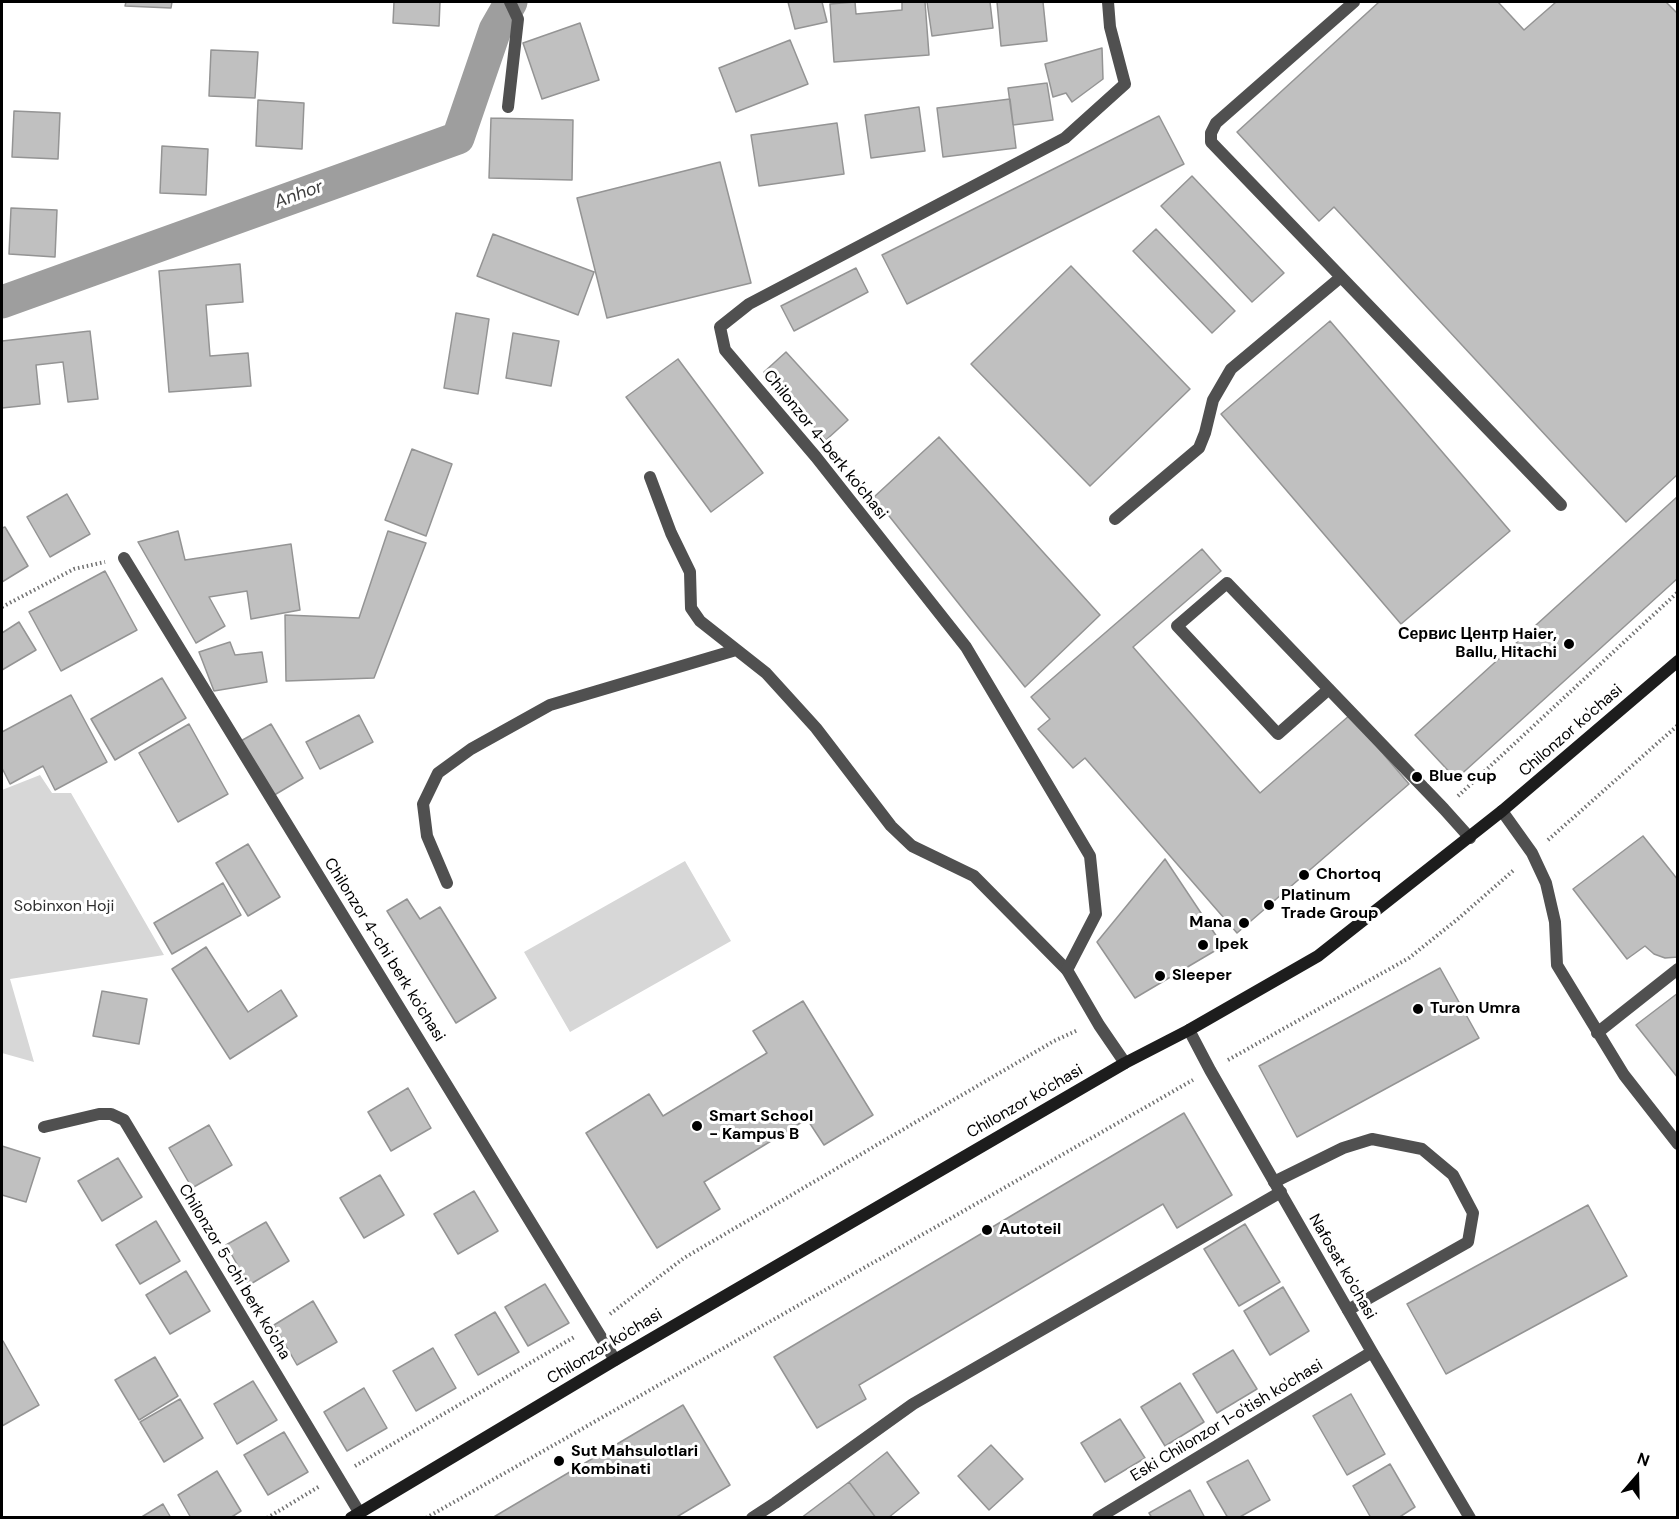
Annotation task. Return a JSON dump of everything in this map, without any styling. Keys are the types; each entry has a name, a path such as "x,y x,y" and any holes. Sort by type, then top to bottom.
{"main road":[{"name":"Chilonzor ko'chasi","path":"355,1515 615,1360 1125,1063 1189,1030 1318,956 1470,838 1677,661"}],"street":[{"path":"508,107 518,19 510,2"},
{"name":"Chilonzor 4-berk ko'chasi","path":"1067,970 1096,915 1090,856 966,647 816,457 725,350 720,327 749,304 1065,138 1125,84 1110,27 1108,2"},
{"path":"1354,2 1216,123 1211,134 1211,142 1561,505"},
{"path":"1115,519 1199,448 1213,400 1231,369 1341,277"},
{"path":"650,477 671,533 690,572 691,608 700,621 766,673 816,728 891,826 912,846 974,876 1067,970 1099,1025 1125,1063"},
{"name":"Chilonzor 4-chi berk ko'chasi","path":"124,558 615,1360"},
{"path":"1329,689 1278,734 1177,626 1227,583 1329,689 1444,809 1470,838"},
{"path":"447,883 427,836 423,804 438,773 471,749 550,705 735,650"},
{"path":"1502,811 1532,853 1546,884 1555,922 1557,964 1624,1075 1677,1144"},
{"path":"1597,1033 1677,969"},
{"name":"Nafosat ko'chasi","path":"1189,1030 1372,1352 1470,1518"},
{"name":"Chilonzor 5-chi berk ko'cha","path":"44,1127 99,1114 111,1114 124,1120 338,1476 355,1515"},
{"path":"752,1518 913,1404 1343,1148 1372,1139 1422,1149 1453,1175 1473,1213 1468,1242 1348,1310"},
{"name":"Eski Chilonzor 1-o'tish ko'chasi","path":"1098,1518 1372,1352"}],"path":[{"path":"2,607 74,569 124,558"},
{"path":"1444,809 1677,592"},
{"path":"267,1518 595,1325 684,1258 1054,1041 1078,1030"},
{"path":"426,1518 695,1363"}],"green space":[{"name":"Sobinxon Hoji","path":"40,775 52,793 71,793 164,955 10,979 34,1062 2,1053 2,790"},
{"path":"685,861 731,941 570,1032 524,952"}],"building":[{"path":"126,2 172,2 171,8 125,6"},
{"path":"394,2 440,2 439,26 393,23"},
{"path":"788,2 822,2 827,22 795,29"},
{"path":"855,2 856,14 902,10 902,2 925,2 929,55 834,62 830,4"},
{"path":"927,2 990,2 993,28 932,36"},
{"path":"997,2 1043,2 1047,41 1001,46"},
{"path":"1379,2 1498,2 1524,30 1556,2 1666,2 1678,14 1678,474 1626,522 1334,207 1319,221 1237,132"},
{"path":"580,23 599,80 542,99 523,43"},
{"path":"790,40 808,84 736,112 719,68"},
{"path":"1102,48 1103,79 1072,102 1066,93 1053,97 1045,64"},
{"path":"211,50 258,52 255,98 209,96"},
{"path":"1047,83 1053,120 1013,125 1008,88"},
{"path":"1010,99 1016,148 943,157 937,108"},
{"path":"258,100 304,103 302,149 256,146"},
{"path":"919,107 925,151 871,158 865,115"},
{"path":"14,111 60,113 58,159 12,157"},
{"path":"1159,116 1184,164 907,304 882,255"},
{"path":"491,118 573,120 572,180 489,178"},
{"path":"837,123 844,174 759,186 751,135"},
{"path":"162,146 208,149 206,195 160,193"},
{"path":"720,162 751,283 607,318 577,198"},
{"path":"1192,176 1284,273 1252,302 1161,206"},
{"path":"11,208 57,210 55,257 9,254"},
{"path":"1156,229 1235,311 1212,333 1133,251"},
{"path":"493,234 594,272 578,315 477,276"},
{"path":"240,264 243,302 206,305 210,356 248,353 251,386 169,392 159,271"},
{"path":"1071,266 1190,389 1090,486 971,364"},
{"path":"856,268 868,292 794,331 781,306"},
{"path":"456,313 489,319 478,394 444,388"},
{"path":"1330,321 1510,531 1401,624 1221,414"},
{"path":"90,331 98,399 68,402 63,362 36,365 40,404 2,408 2,341"},
{"path":"513,333 559,341 551,386 506,378"},
{"path":"786,352 848,420 826,440 764,372"},
{"path":"678,359 763,473 711,512 626,397"},
{"path":"939,437 1100,615 1025,687 874,497"},
{"path":"412,449 452,464 426,536 385,520"},
{"path":"67,494 90,534 50,557 27,517"},
{"path":"1678,496 1678,578 1456,779 1415,735"},
{"path":"5,527 28,566 2,582 2,528"},
{"path":"178,531 185,560 291,544 300,610 251,619 247,591 209,597 225,626 196,643 138,542"},
{"path":"388,531 426,543 374,678 286,681 285,615 359,618"},
{"path":"1202,549 1221,571 1133,647 1260,793 1350,715 1409,784 1237,933 1085,758 1073,768 1038,729 1050,719 1031,697"},
{"path":"105,571 137,630 61,671 29,612"},
{"path":"19,622 36,650 2,670 2,633"},
{"path":"230,642 235,655 262,652 267,682 214,691 199,652"},
{"path":"162,678 186,718 115,760 91,719"},
{"path":"71,695 107,762 55,790 43,766 10,784 2,768 2,732"},
{"path":"359,715 373,742 320,769 306,742"},
{"path":"189,724 228,794 178,822 139,753"},
{"path":"271,724 303,778 271,797 239,742"},
{"path":"1643,836 1678,880 1678,957 1665,958 1654,954 1645,946 1627,959 1573,889"},
{"path":"248,844 280,897 248,916 216,863"},
{"path":"1165,859 1223,946 1135,998 1097,942"},
{"path":"223,883 241,915 172,954 154,923"},
{"path":"407,899 420,919 440,907 496,998 456,1023 387,911"},
{"path":"206,947 248,1012 281,990 297,1016 230,1059 172,969"},
{"path":"1440,968 1479,1038 1297,1137 1259,1066"},
{"path":"102,991 147,999 139,1044 93,1036"},
{"path":"1678,993 1678,1078 1636,1025"},
{"name":"Smart School - Kampus B","path":"803,1001 873,1115 824,1145 807,1119 704,1182 720,1209 657,1248 586,1133 649,1094 663,1116 767,1053 753,1031"},
{"path":"408,1088 431,1128 391,1151 368,1112"},
{"path":"1184,1113 1232,1195 1177,1228 1163,1204 859,1385 866,1399 817,1428 774,1357"},
{"path":"209,1125 232,1165 192,1188 169,1148"},
{"path":"2,1146 40,1158 26,1202 2,1195"},
{"path":"118,1158 142,1197 102,1221 78,1181"},
{"path":"380,1175 404,1215 364,1238 340,1198"},
{"path":"474,1191 498,1231 458,1254 434,1214"},
{"path":"1588,1205 1627,1276 1446,1374 1407,1304"},
{"path":"156,1221 180,1261 140,1284 116,1245"},
{"path":"266,1222 289,1261 249,1285 226,1245"},
{"path":"1245,1224 1280,1282 1239,1306 1204,1249"},
{"path":"186,1271 210,1311 170,1334 146,1295"},
{"path":"545,1284 569,1323 528,1346 505,1307"},
{"path":"1283,1287 1309,1331 1270,1355 1244,1311"},
{"path":"313,1301 337,1342 297,1365 274,1325"},
{"path":"495,1312 519,1352 478,1375 455,1335"},
{"path":"2,1342 39,1405 2,1426"},
{"path":"433,1348 456,1388 416,1411 393,1371"},
{"path":"1233,1350 1257,1389 1217,1413 1193,1374"},
{"path":"155,1357 178,1396 139,1420 115,1380"},
{"path":"253,1381 277,1420 237,1444 214,1404"},
{"path":"1180,1383 1204,1422 1165,1446 1141,1407"},
{"path":"364,1388 387,1428 347,1451 324,1412"},
{"path":"1351,1394 1385,1454 1347,1475 1313,1416"},
{"path":"180,1399 203,1438 164,1462 140,1422"},
{"path":"683,1405 730,1485 675,1518 492,1518"},
{"path":"1120,1419 1145,1458 1105,1482 1081,1443"},
{"path":"284,1432 308,1472 268,1495 244,1455"},
{"path":"991,1445 1023,1479 989,1510 958,1476"},
{"path":"887,1452 919,1493 888,1518 876,1518 849,1482"},
{"path":"1248,1460 1270,1500 1238,1518 1228,1518 1207,1482"},
{"path":"1390,1464 1415,1507 1398,1518 1371,1518 1353,1486"},
{"path":"217,1471 241,1511 230,1518 191,1518 178,1495"},
{"path":"849,1482 876,1518 801,1518"},
{"path":"1190,1490 1205,1518 1152,1518 1149,1513"},
{"path":"163,1504 171,1518 140,1518"}],"waterway":[{"name":"Anhor","path":"2,302 458,138 495,30 511,2"}],"place":[{"name":"Сервис Центр Haier, Ballu, Hitachi","path":"1569,644"},
{"name":"Blue cup","path":"1417,777"},
{"name":"Chortoq","path":"1304,875"},
{"name":"Platinum Trade Group","path":"1269,905"},
{"name":"Mana","path":"1244,923"},
{"name":"Ipek","path":"1203,945"},
{"name":"Sleeper","path":"1160,976"},
{"name":"Turon Umra","path":"1418,1009"},
{"name":"Smart School - Kampus B","path":"697,1126"},
{"name":"Autoteil","path":"987,1230"},
{"name":"Sut Mahsulotlari Kombinati","path":"559,1461"}]}
